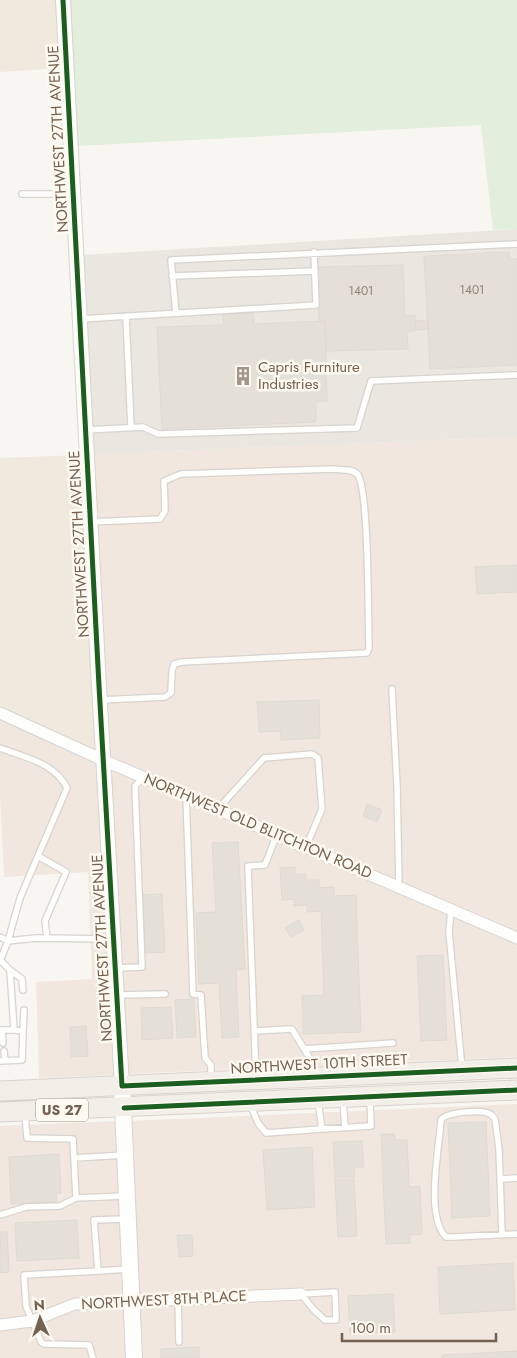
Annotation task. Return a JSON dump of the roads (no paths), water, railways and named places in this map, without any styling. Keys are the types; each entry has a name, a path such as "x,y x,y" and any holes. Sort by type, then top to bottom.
{"highway":[{"name":"NORTHWEST 10TH STREET","path":"0,1091 517,1068"},
{"path":"316,1076 318,1099"},
{"name":"US 27","path":"0,1112 517,1090"}],"main road":[{"name":"NORTHWEST 27TH AVENUE","path":"122,1086 134,1358"}],"street":[{"name":"NORTHWEST 27TH AVENUE","path":"64,0 90,522 122,1086"},
{"name":"NORTHWEST OLD BLITCHTON ROAD","path":"0,713 103,760 517,938"},
{"name":"NORTHWEST 8TH PLACE","path":"0,1325 32,1321 75,1304 301,1294"}],"lane":[{"path":"22,194 74,194"},
{"path":"176,313 171,260 517,244"},
{"path":"80,319 316,305 314,252"},
{"path":"172,276 315,270"},
{"path":"126,316 131,427"},
{"path":"86,430 142,427 158,434 357,428 371,381 517,375"},
{"path":"90,522 160,518 165,512 164,481 181,474 332,469 351,471 359,478 364,507 369,648 366,653 182,662 174,664 171,693 165,697 100,700"},
{"path":"392,689 397,786 399,887"},
{"path":"0,748 47,767 61,777 67,788 20,898 1,961 22,979 23,990"},
{"path":"218,809 264,758 312,754 318,758 322,809 306,847"},
{"path":"115,968 142,967 135,786 144,777"},
{"path":"186,796 193,994 201,994 205,1058 211,1065 212,1082"},
{"path":"256,1080 248,866 266,865 277,834"},
{"path":"38,856 66,872 45,921 47,938"},
{"path":"450,909 448,920 449,941 462,1070"},
{"path":"0,937 8,941 47,938 114,939"},
{"path":"10,970 14,1030"},
{"path":"117,995 165,994"},
{"path":"4,1052 2,1061 22,1060 24,1010"},
{"path":"3,1043 1,1030 23,1031"},
{"path":"254,1031 292,1030 312,1062 316,1076"},
{"path":"304,1049 393,1043"},
{"path":"249,1102 258,1123 266,1133 371,1126 370,1096"},
{"path":"343,1098 345,1128"},
{"path":"318,1099 322,1129"},
{"path":"25,1111 27,1138 73,1139 76,1198"},
{"path":"502,1235 497,1127 491,1114 450,1113 443,1116 435,1171 437,1222 440,1231 446,1237 502,1235 517,1234"},
{"path":"74,1158 126,1155"},
{"path":"500,1179 517,1178"},
{"path":"0,1215 26,1207 60,1206 76,1198 127,1196"},
{"path":"98,1271 94,1220 128,1218"},
{"path":"93,1358 89,1345 44,1344 26,1306 24,1275 130,1269"},
{"path":"335,1292 336,1320 325,1320 320,1317 301,1294 335,1292"},
{"path":"178,1299 179,1342"}],"place":[{"name":"Capris Furniture Industries","path":"243,376"}]}
